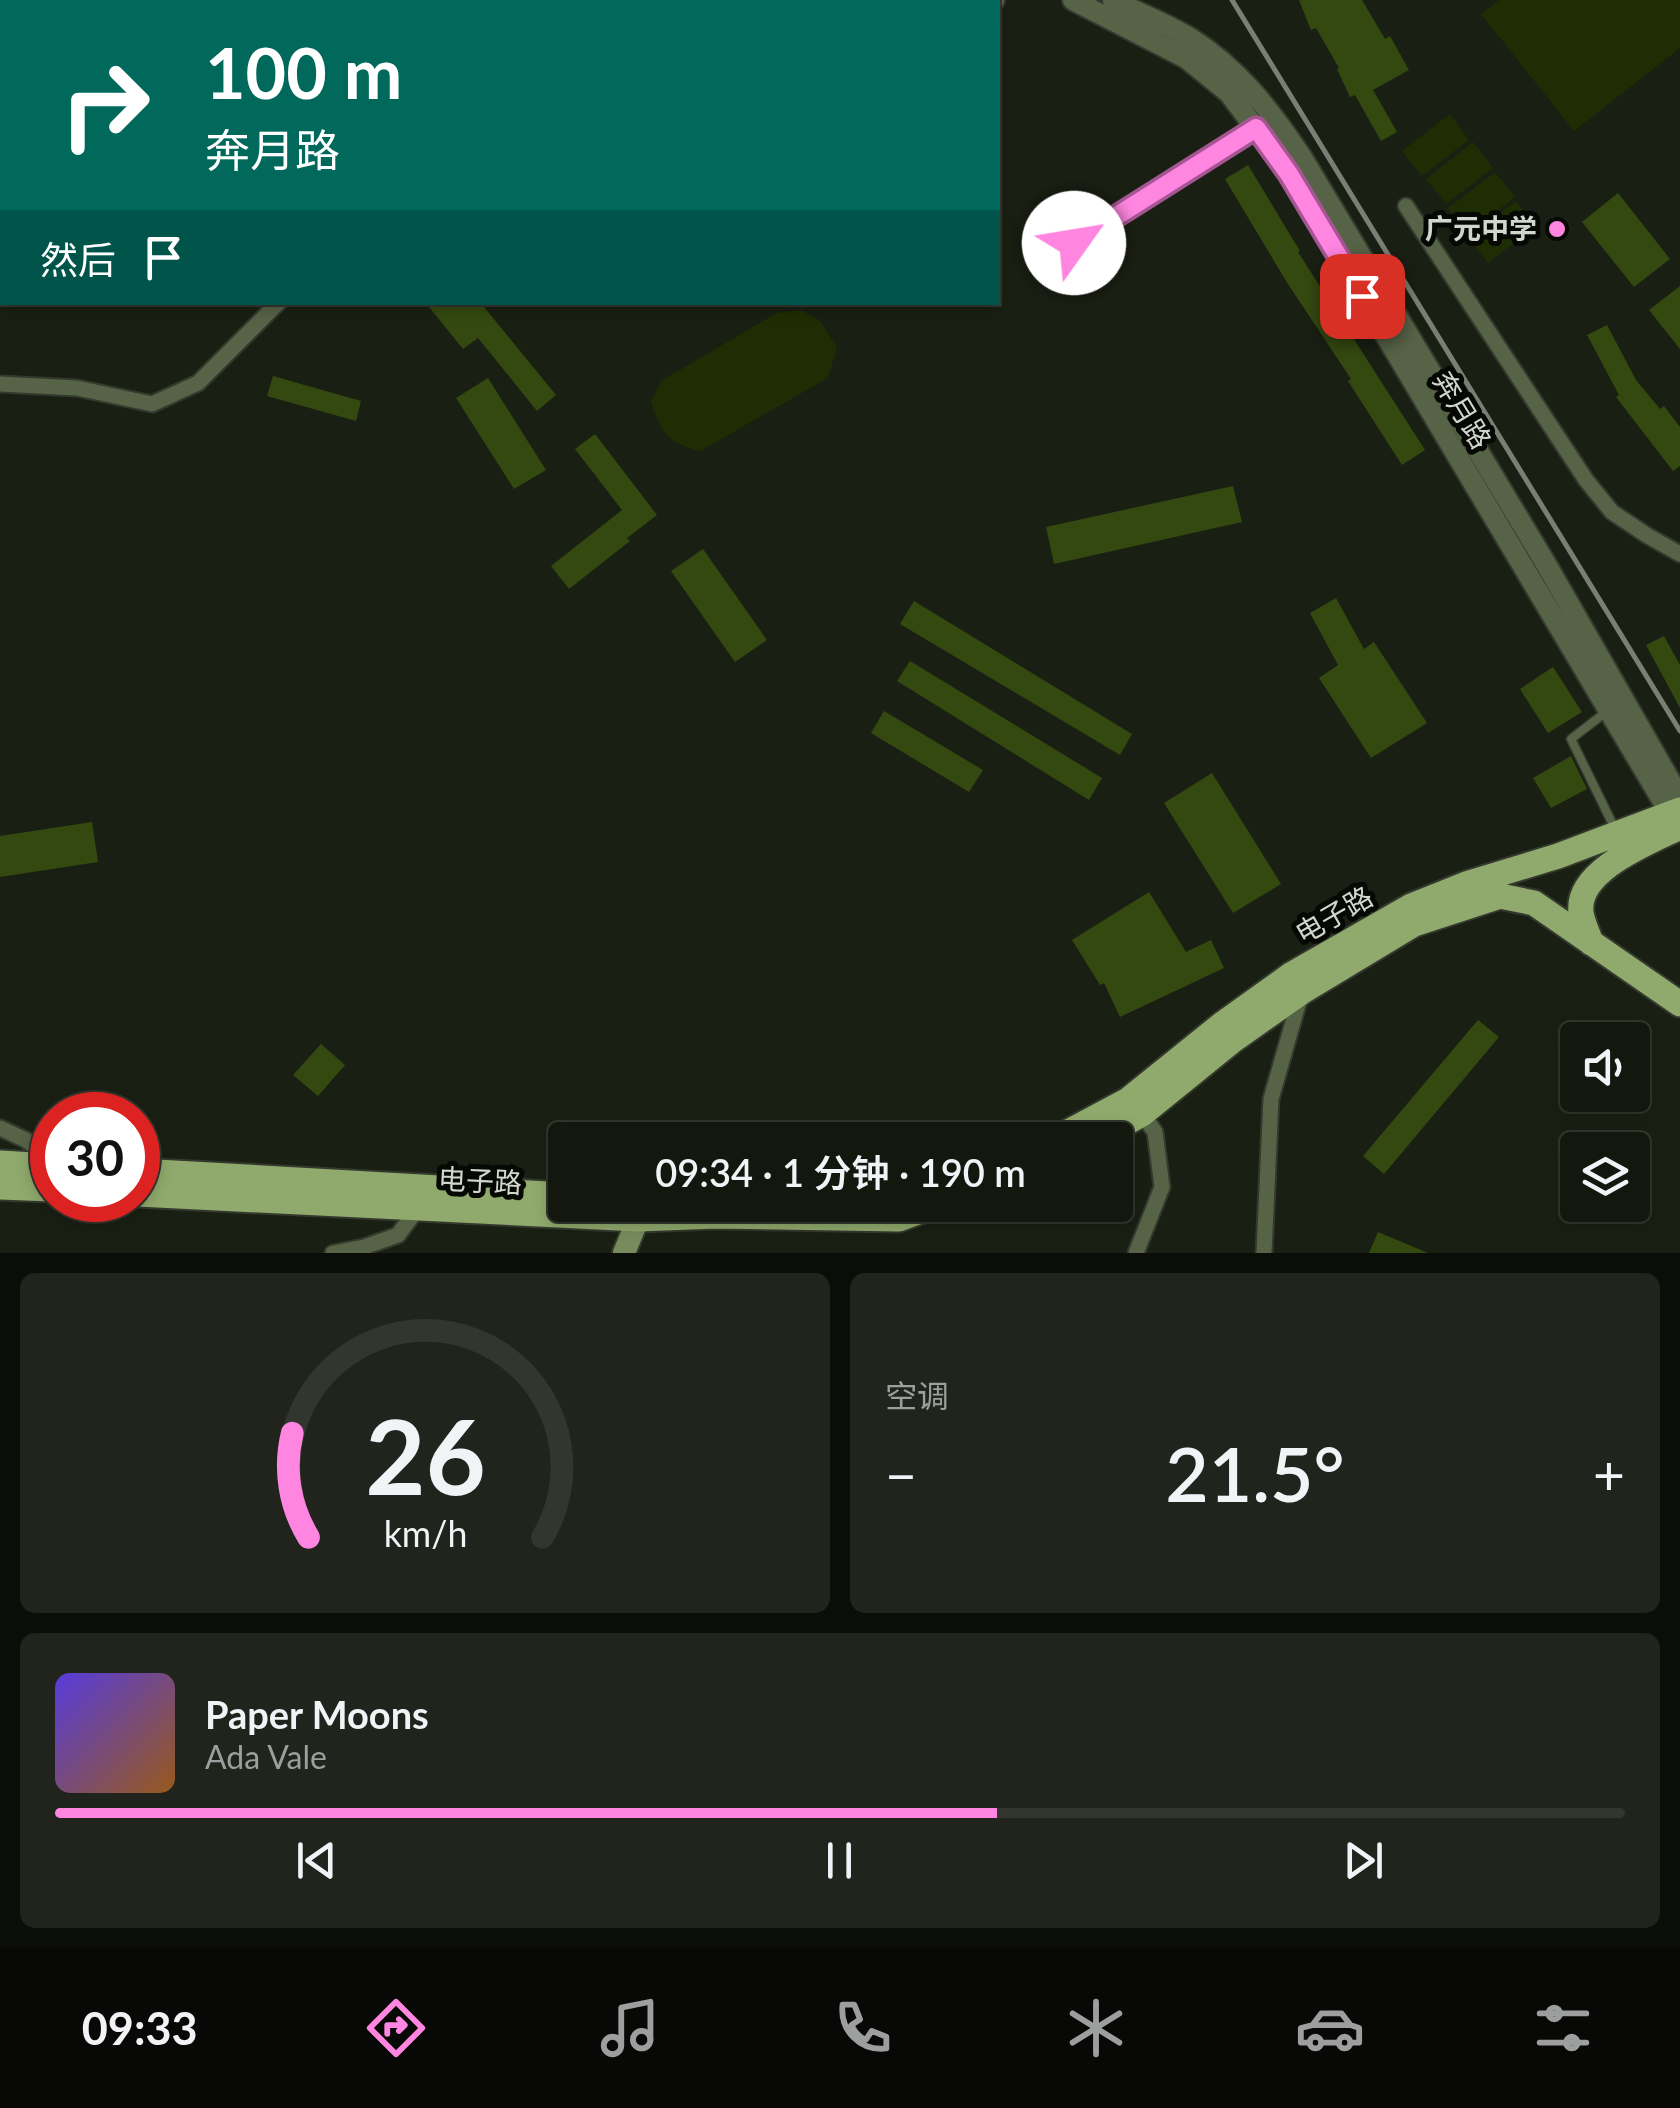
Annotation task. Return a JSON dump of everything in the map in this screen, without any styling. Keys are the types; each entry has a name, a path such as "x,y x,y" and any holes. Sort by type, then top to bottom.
{"main road":[{"path":"1591,943 1580,909 1587,888 1621,844 1678,817"},
{"path":"1621,844 1680,850"},
{"name":"电子路","path":"1087,1122 1128,1100 1292,974 1411,906 1466,884 1558,856 1621,844"},
{"name":"电子路","path":"1127,1122 1302,990 1414,924 1500,896 1534,903 1680,1004"},
{"path":"0,1163 30,1164"},
{"name":"电子路","path":"160,1172 548,1194"},
{"path":"0,1187 30,1189"},
{"name":"电子路","path":"160,1195 548,1210"},
{"path":"613,1253 631,1222"},
{"path":"624,1253 634,1222"}],"street":[{"name":"奔月路","path":"1073,0 1186,58 1229,93 1256,128 1289,174 1609,709 1678,817"},
{"path":"1113,0 1189,37 1242,79 1268,108 1301,156 1536,548 1678,817"},
{"path":"1074,243 1256,128"},
{"path":"1406,206 1586,480 1612,512 1680,554"},
{"path":"0,384 78,388 152,404 198,383 276,305"},
{"path":"1264,1253 1271,1099 1302,990"},
{"path":"1136,1253 1162,1187 1155,1132 1142,1114"},
{"path":"0,1128 30,1144"},
{"path":"333,1253 398,1235 418,1208"}],"lane":[{"path":"1609,709 1571,740 1621,844"}],"green space":[{"path":"1499,0 1680,0 1680,48 1574,131 1481,14"},
{"path":"1450,114 1469,140 1422,176 1402,151"},
{"path":"1473,142 1493,168 1446,204 1426,179"},
{"path":"1495,172 1515,197 1468,234 1448,208"},
{"path":"1516,201 1536,226 1488,263 1469,237"},
{"path":"801,310 820,321 837,348 828,378 700,451 667,435 651,402 661,381 777,313"}],"building":[{"path":"1299,0 1362,0 1385,39 1390,36 1409,70 1373,90 1397,132 1381,141 1355,95 1350,97 1316,28 1311,30"},
{"path":"1248,165 1298,252 1425,450 1402,465 1225,179"},
{"path":"1618,193 1670,259 1634,287 1582,222"},
{"path":"1680,286 1680,349 1649,310"},
{"path":"427,305 482,305 556,395 537,411 478,338 463,349"},
{"path":"1607,325 1636,380 1680,427 1680,466 1673,471 1616,397 1619,395 1587,335"},
{"path":"273,376 361,401 356,421 267,396"},
{"path":"488,378 546,470 514,489 456,398"},
{"path":"595,434 657,515 569,589 551,566 622,510 575,449"},
{"path":"1233,486 1242,522 1054,564 1046,527"},
{"path":"703,549 767,640 735,662 671,571"},
{"path":"1336,598 1364,649 1374,642 1427,723 1371,758 1319,678 1338,665 1310,613"},
{"path":"914,601 1132,734 1120,755 900,624"},
{"path":"1664,636 1680,665 1680,708 1646,645"},
{"path":"910,661 1102,778 1089,800 897,681"},
{"path":"1553,667 1582,712 1548,733 1520,689"},
{"path":"884,711 983,770 969,792 871,733"},
{"path":"1571,756 1587,789 1551,808 1533,778"},
{"path":"1212,773 1281,884 1233,913 1164,803"},
{"path":"92,822 98,862 0,877 0,836"},
{"path":"1149,892 1186,952 1211,940 1224,968 1120,1017 1104,983 1100,985 1072,940"},
{"path":"1478,1020 1499,1037 1384,1174 1363,1156"},
{"path":"321,1044 345,1065 318,1096 293,1075"},
{"path":"1378,1232 1428,1253 1369,1253"}],"railway":[{"path":"1232,0 1680,731"}],"place":[{"name":"广元中学","path":"1557,229"}],"route":[{"path":"1074,243 1256,128 1289,174 1362,296"}]}
